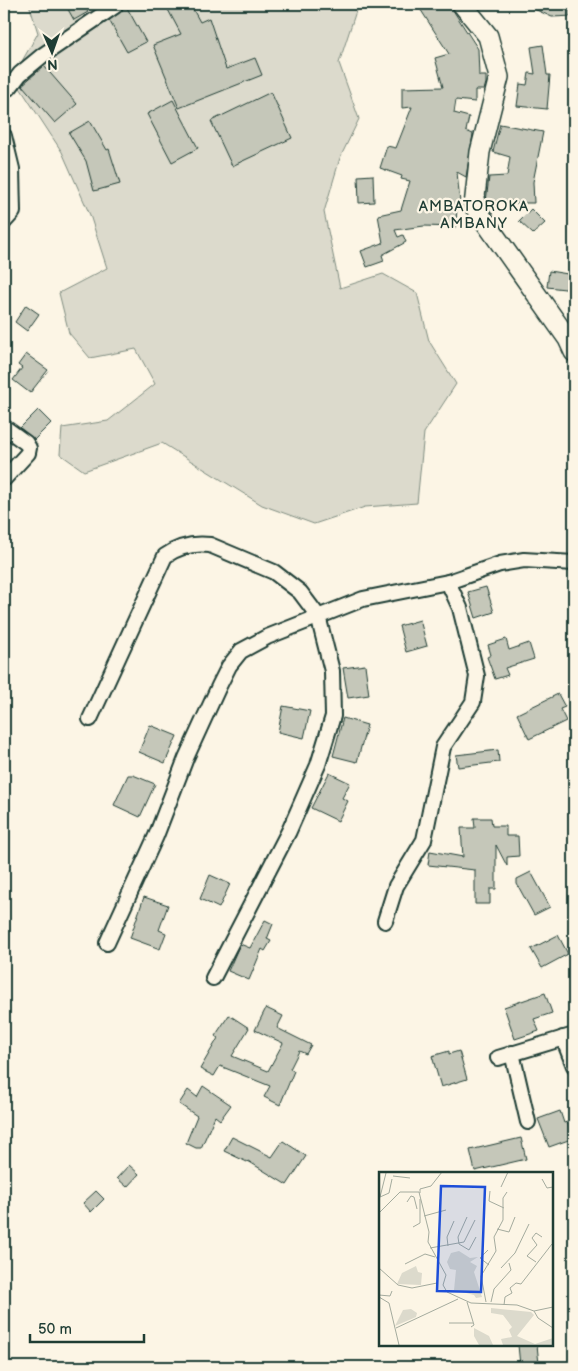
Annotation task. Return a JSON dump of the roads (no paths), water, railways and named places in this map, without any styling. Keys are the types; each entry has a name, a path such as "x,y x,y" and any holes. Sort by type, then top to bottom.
{"street":[{"path":"462,4 488,36 499,77 480,152 474,206 568,339 574,352"},
{"path":"4,90 10,87 20,74 43,55 115,6"},
{"path":"4,136 12,169 13,212 4,222"},
{"path":"4,427 26,443 29,448 28,454 4,479"},
{"path":"90,719 165,556 174,549 199,544 210,545 274,572 300,592 318,616 332,672 333,716 318,765 288,831 213,978"},
{"path":"107,943 156,836 186,758 229,666 241,651 267,637 363,599 448,582 500,564 524,560 574,563"},
{"path":"385,921 396,886 424,840 443,747 473,702 477,676 460,608 448,582"},
{"path":"498,1058 569,1036 574,1066"},
{"path":"512,1054 528,1122"}],"district":[{"name":"AMBATOROKA AMBANY","path":"474,214"}]}
